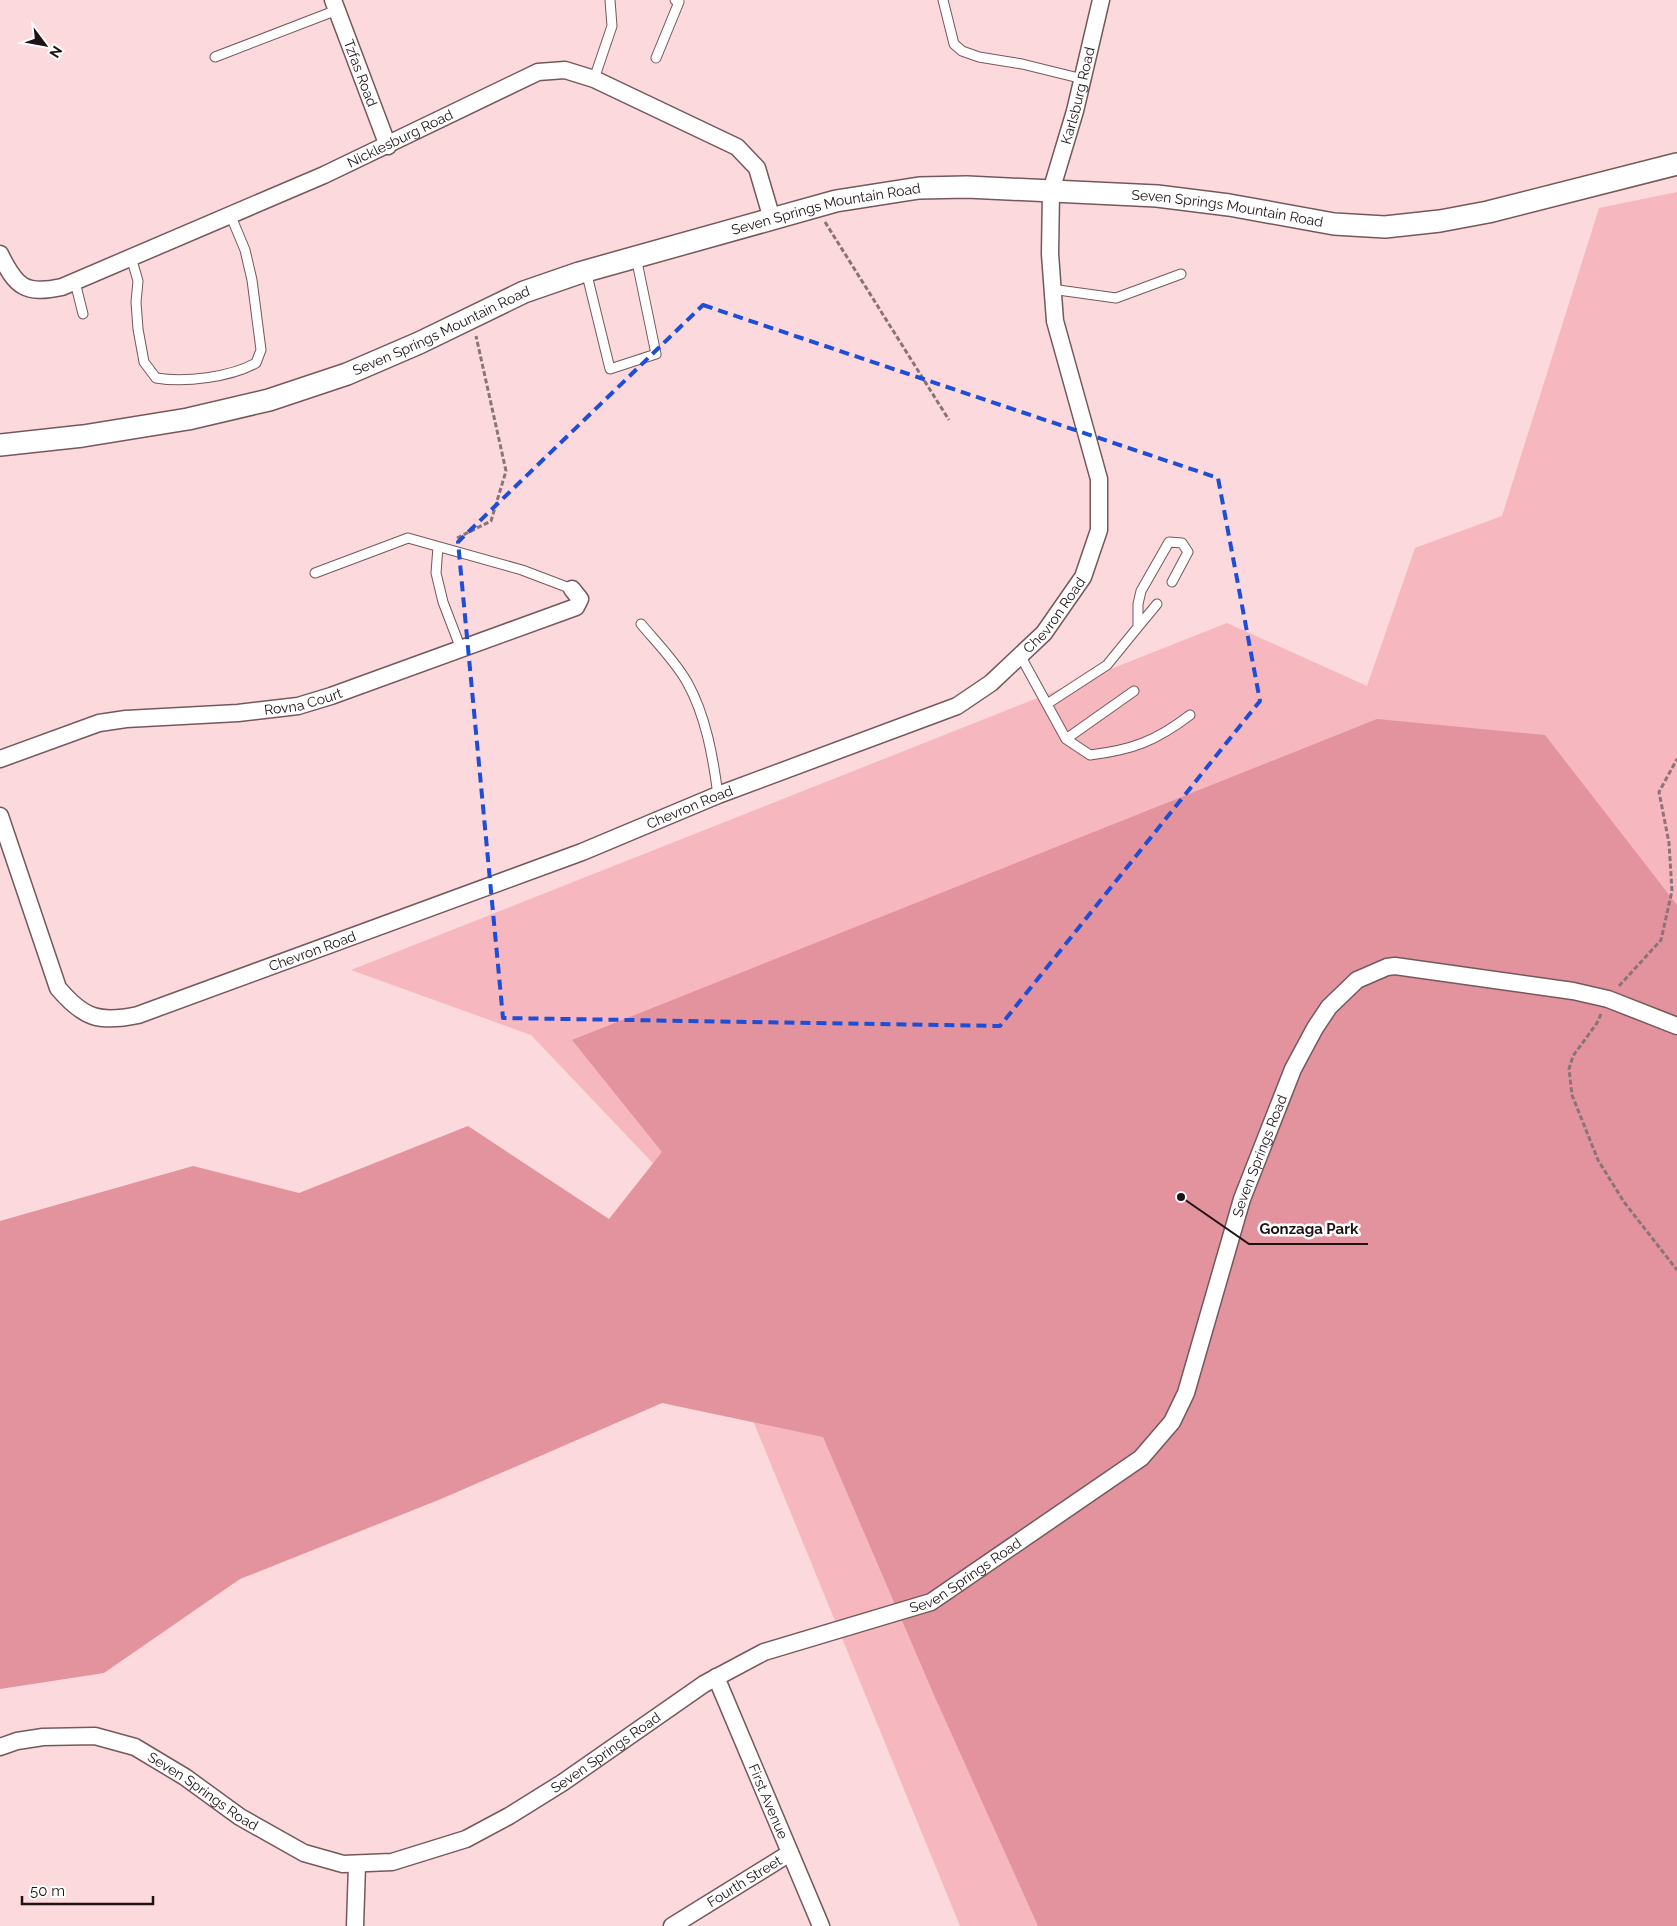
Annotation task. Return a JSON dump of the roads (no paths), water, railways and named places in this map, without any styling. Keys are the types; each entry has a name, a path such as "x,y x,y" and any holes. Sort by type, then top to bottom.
{"street":[{"name":"Karlsburg Road","path":"1051,191 1083,79 1102,0"},
{"name":"Tzfas Road","path":"335,5 388,146"},
{"name":"Nicklesburg Road","path":"0,254 17,283 30,290 46,290 75,282 388,146 538,72 565,70 594,79 737,147 757,168 772,219"},
{"name":"Seven Springs Mountain Road","path":"0,445 83,436 188,419 269,400 347,374 524,292 586,271 836,200 919,188 966,187 1157,196 1229,205 1334,224 1385,227 1440,221 1488,212 1677,164"},
{"name":"Chevron Road","path":"0,816 58,988 79,1008 94,1017 108,1020 138,1015 582,852 718,795 957,706 991,683 1021,657 1044,633 1083,577 1099,530 1099,479 1055,321 1051,289 1051,191"},
{"name":"Rovna Court","path":"0,759 99,723 126,718 238,713 298,706 331,696 576,607 580,599 572,589"},
{"name":"Seven Springs Road","path":"0,1748 17,1741 43,1736 95,1736 135,1747 185,1777 240,1817 304,1853 343,1864 357,1865 392,1862 466,1839 562,1784 716,1677 764,1652 931,1602 1141,1458 1172,1422 1186,1393 1242,1199 1293,1069 1315,1028 1329,1007 1357,980 1387,967 1395,966 1553,988 1608,999 1677,1026"},
{"name":"First Avenue","path":"716,1677 821,1926"},
{"name":"Fourth Street","path":"672,1926 790,1853"},
{"path":"356,1926 357,1865"}],"lane":[{"path":"594,79 612,26 610,0"},
{"path":"656,58 679,2 675,0"},
{"path":"943,0 954,44 962,51 979,57 1022,64 1083,79"},
{"path":"215,57 335,5"},
{"path":"131,257 138,281 136,302 144,362 156,378 174,381 242,371 256,363 261,350 252,280 245,250 230,214"},
{"path":"586,271 610,369 656,354 636,257"},
{"path":"1051,289 1116,298 1180,274"},
{"path":"75,282 83,314"},
{"path":"315,573 408,538 522,570 572,589"},
{"path":"1138,627 1140,598 1159,557 1169,542 1182,543 1188,552 1172,582"},
{"path":"438,546 436,573 442,602 461,649"},
{"path":"1046,704 1107,666 1157,604"},
{"path":"641,624 669,657 687,683 698,708 709,744 718,795"},
{"path":"1021,657 1066,739 1090,755 1121,751 1163,735 1190,715"},
{"path":"1066,739 1134,691"}],"place":[{"name":"Gonzaga Park","path":"1181,1197"}]}
